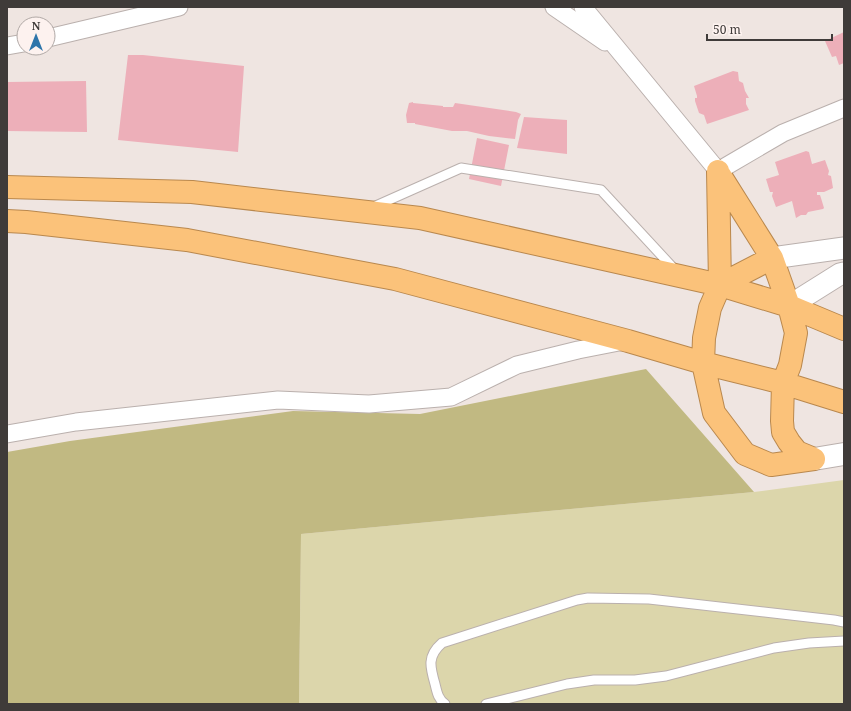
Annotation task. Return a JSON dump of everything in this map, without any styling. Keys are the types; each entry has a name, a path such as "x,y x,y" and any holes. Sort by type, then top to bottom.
{"highway":[{"path":"718,171 772,258 789,306 796,333 790,365 783,383 783,432 788,442 797,452 814,459"},
{"path":"718,171 720,286 710,308 704,338 703,363 714,413 745,454 771,465 814,459"},
{"path":"7,187 192,192 420,218 720,286 789,306 844,329"},
{"path":"7,221 187,240 395,279 628,341 703,363 783,383 844,402"},
{"path":"720,286 772,258"}],"main road":[{"path":"814,459 844,454"}],"street":[{"path":"56,36 179,7"},
{"path":"554,7 620,53"},
{"path":"583,7 718,171 783,133 844,108"},
{"path":"772,258 844,248"},
{"path":"789,306 840,274 844,274"},
{"path":"7,434 76,422 278,400 369,404 451,397 517,365 578,350 628,341"}],"lane":[{"path":"363,212 461,168 601,190 681,277"},
{"path":"445,704 438,695 430,667 433,654 437,647 442,643 577,600 588,598 649,599 844,622"},
{"path":"486,704 567,684 594,680 635,680 666,676 774,648 809,643 844,641"}],"shaded area":[{"path":"646,369 754,492 301,534 299,704 7,704 7,452 70,441 293,411 420,414"},
{"path":"844,480 844,704 299,704 301,534 754,492"}],"building":[{"path":"844,32 844,63 839,65 836,56 832,57 825,41"},
{"path":"128,55 143,55 244,66 238,152 118,140"},
{"path":"733,71 738,72 739,81 743,83 749,98 746,98 746,104 749,110 707,124 704,115 699,113 695,101 697,96 694,86"},
{"path":"86,81 87,132 7,131 7,82"},
{"path":"413,102 443,107 453,107 455,103 521,114 518,120 515,139 489,136 467,131 452,131 415,123 407,123 406,115 409,103"},
{"path":"524,117 567,120 567,154 517,148"},
{"path":"477,138 509,145 501,186 469,179"},
{"path":"806,151 809,152 812,164 825,160 829,171 828,175 831,176 833,188 824,192 817,192 817,195 820,195 823,209 808,212 806,215 801,215 796,218 792,201 776,207 772,196 773,192 770,192 766,179 779,175 775,162"}]}
